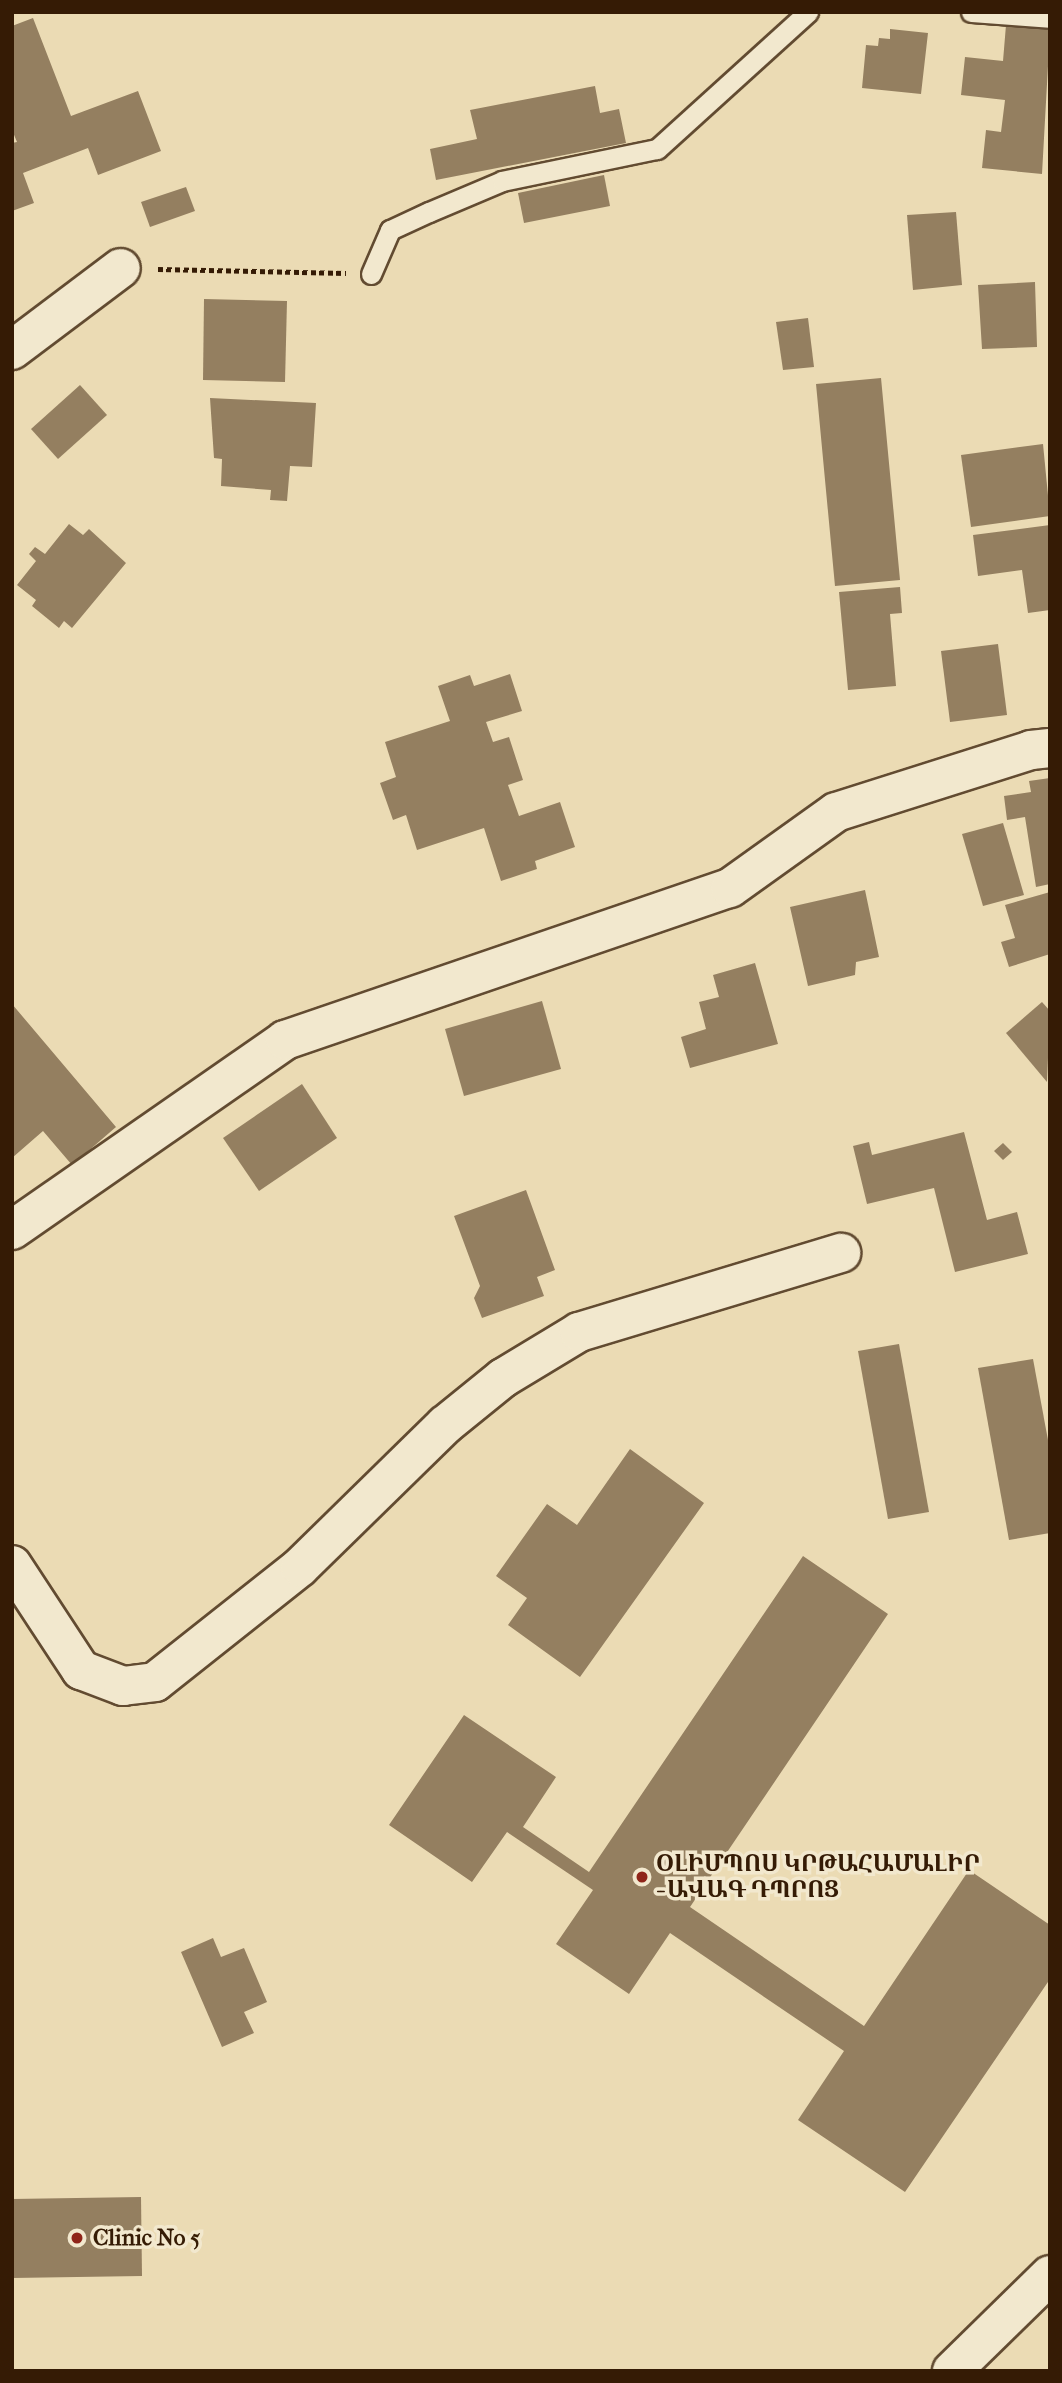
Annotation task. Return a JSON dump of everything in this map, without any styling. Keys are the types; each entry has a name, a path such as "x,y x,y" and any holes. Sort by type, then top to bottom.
{"street":[{"path":"12,350 121,268"},
{"path":"12,1230 285,1040 730,888 836,812 1031,750 1050,748"},
{"path":"12,1565 81,1670 123,1686 155,1682 300,1567 445,1425 503,1378 579,1332 841,1253"},
{"path":"952,2371 1050,2276"}],"lane":[{"path":"371,274 390,230 429,212 502,181 657,149 808,12"},
{"path":"971,12 1050,18"}],"path":[{"path":"121,268 371,274"}],"building":[{"path":"33,18 71,116 138,91 161,151 98,175 88,148 23,173 34,203 12,211 12,143 17,142 12,130 12,26"},
{"path":"1006,25 1050,30 1042,174 982,168 986,130 1001,132 1005,100 961,95 965,57 1003,61"},
{"path":"890,29 928,33 921,94 862,88 866,45 878,46 879,38 890,39"},
{"path":"595,86 600,113 619,109 626,143 436,180 430,149 477,139 470,110"},
{"path":"604,175 610,206 524,223 518,193"},
{"path":"186,187 195,211 150,227 141,202"},
{"path":"956,212 962,285 913,290 907,215"},
{"path":"1035,282 1037,347 982,349 978,285"},
{"path":"204,299 287,301 285,382 203,380"},
{"path":"808,318 814,367 783,370 776,322"},
{"path":"881,378 900,580 835,586 816,384"},
{"path":"80,385 107,415 58,459 31,429"},
{"path":"210,398 316,403 312,467 290,466 287,501 270,500 271,490 221,486 222,459 214,458"},
{"path":"1043,444 1050,516 971,527 961,455"},
{"path":"69,524 83,535 89,529 126,563 72,628 64,621 59,628 32,606 36,600 17,585 36,561 29,554 35,547 45,554"},
{"path":"1050,525 1050,610 1028,613 1022,570 978,576 973,535"},
{"path":"900,587 902,613 890,614 896,686 848,690 839,592"},
{"path":"998,644 1007,715 950,722 941,651"},
{"path":"510,674 522,711 486,722 493,742 509,737 523,780 508,785 519,816 560,802 575,847 535,861 537,869 501,881 484,828 417,850 406,815 393,820 380,783 396,777 385,742 450,721 438,686 470,675 474,686"},
{"path":"1050,778 1050,884 1036,887 1025,817 1007,820 1004,796 1031,792 1029,781"},
{"path":"1003,823 1024,895 983,906 962,834"},
{"path":"865,890 879,957 856,962 855,975 808,986 790,907"},
{"path":"1050,892 1050,954 1009,967 1001,942 1015,938 1005,905"},
{"path":"755,963 778,1044 690,1068 681,1037 706,1029 699,1002 719,997 713,975"},
{"path":"542,1001 561,1069 464,1096 445,1029"},
{"path":"1042,1002 1050,1011 1047,1082 1006,1033"},
{"path":"12,1004 116,1127 72,1165 43,1131 12,1158"},
{"path":"302,1084 337,1138 259,1191 223,1138"},
{"path":"964,1132 987,1220 1017,1212 1028,1254 955,1272 934,1188 867,1204 853,1146 869,1142 872,1155"},
{"path":"1003,1143 1012,1152 1003,1160 994,1151"},
{"path":"526,1190 555,1270 537,1277 544,1296 482,1318 474,1298 480,1286 454,1216"},
{"path":"899,1344 929,1512 888,1519 858,1351"},
{"path":"1033,1359 1050,1451 1050,1533 1009,1540 978,1368"},
{"path":"630,1449 704,1503 580,1677 508,1625 527,1598 496,1576 547,1504 577,1525"},
{"name":"ՕԼԻՄՊՈՍ ԿՐԹԱՀԱՄԱԼԻՐ - ԱՎԱԳ ԴՊՐՈՑ","path":"803,1556 888,1614 690,1907 864,2026 969,1870 1050,1925 1050,1979 905,2192 798,2120 844,2051 670,1933 629,1994 556,1944 593,1890 507,1832 472,1882 389,1825 464,1715 556,1777 523,1827 589,1872"},
{"path":"213,1938 221,1957 244,1948 267,2002 244,2012 254,2033 222,2047 181,1952"},
{"name":"Clinic No 5","path":"141,2197 142,2276 12,2278 12,2199"}],"place":[{"name":"ՕԼԻՄՊՈՍ ԿՐԹԱՀԱՄԱԼԻՐ - ԱՎԱԳ ԴՊՐՈՑ","path":"642,1877"},
{"name":"Clinic No 5","path":"77,2238"}]}
